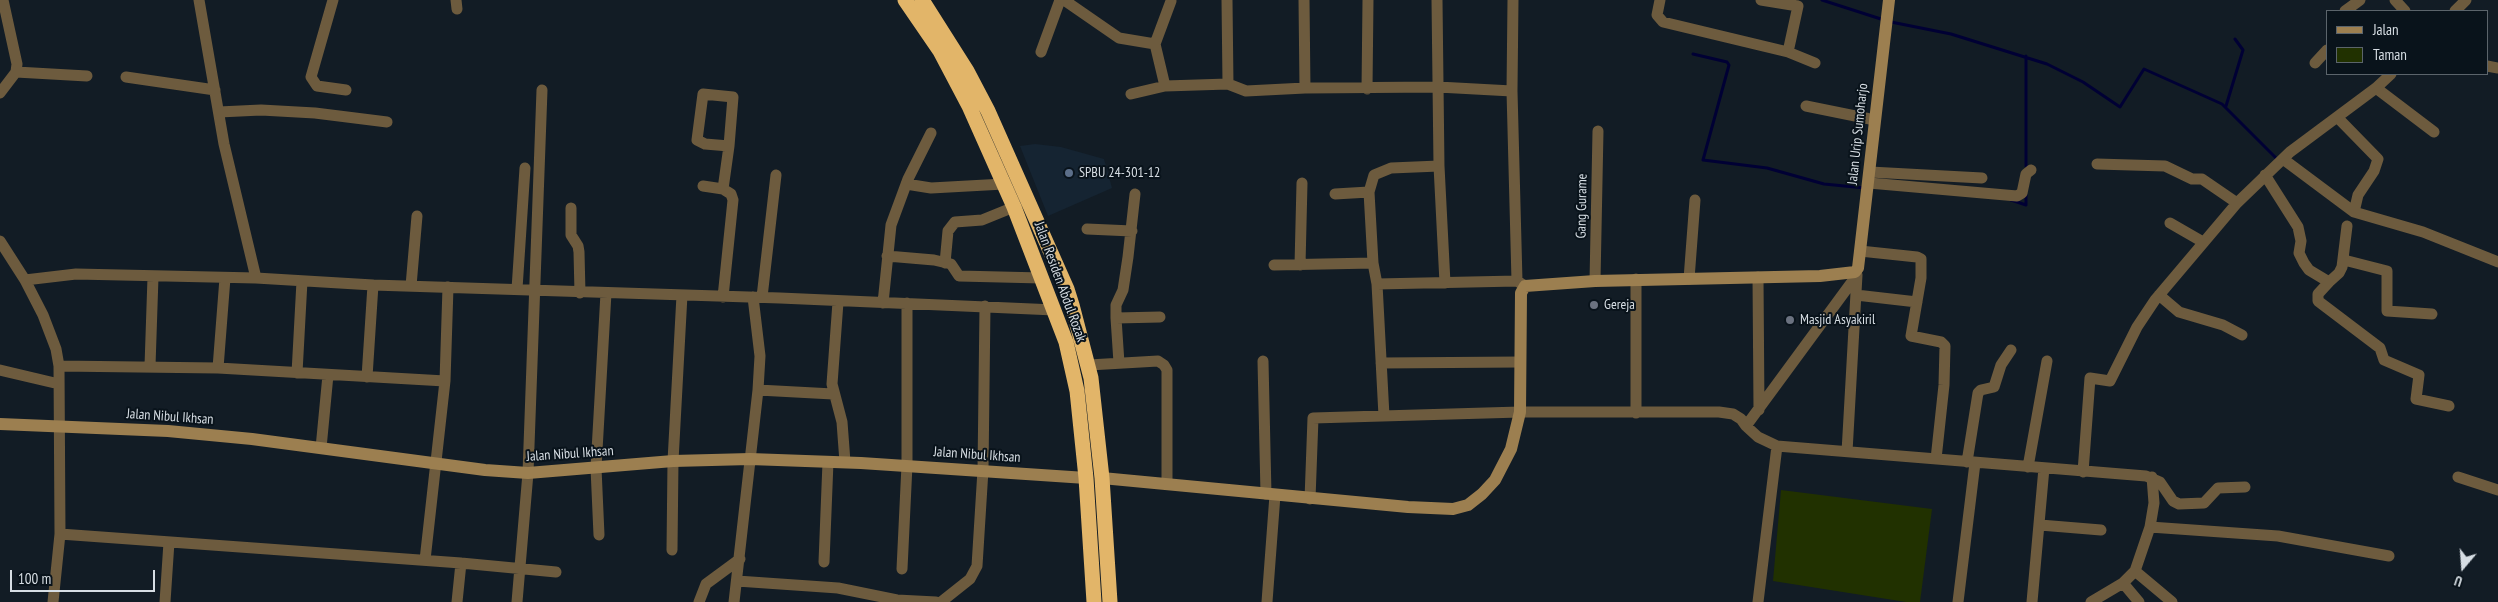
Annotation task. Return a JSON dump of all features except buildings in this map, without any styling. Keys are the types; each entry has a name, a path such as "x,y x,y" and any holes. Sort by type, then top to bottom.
{"highway":[{"name":"Jalan Residen Abdul Rozak","path":"905,0 952,72 1014,207 1055,310 1073,368 1086,478 1094,602"},
{"name":"Jalan Residen Abdul Rozak","path":"922,0 967,71 1008,153 1067,289 1088,365 1102,478 1110,602"}],"street":[{"path":"0,93 16,72 16,56 3,0"},
{"path":"199,0 224,144 256,278"},
{"path":"333,0 311,77 318,86 346,90"},
{"path":"1041,52 1062,0 1119,38 1155,44"},
{"path":"1227,0 1228,84"},
{"path":"1304,0 1305,88"},
{"path":"1367,89 1368,0"},
{"path":"1437,0 1439,166 1445,283"},
{"path":"1102,478 1310,499 1453,509 1468,505 1489,487 1504,465 1511,449 1520,412 1521,284 1512,91 1513,0"},
{"path":"1660,0 1658,15 1663,22 1788,52 1815,63"},
{"path":"1761,0 1799,2 1788,52"},
{"name":"Jalan Urip Sumoharjo","path":"1857,273 1889,0"},
{"path":"2346,10 2360,0"},
{"path":"2395,0 2404,10"},
{"path":"2456,10 2466,0"},
{"path":"1165,86 1155,44 1171,1"},
{"path":"2315,62 2326,51"},
{"path":"16,72 87,76"},
{"path":"2083,472 2089,379 2092,377 2110,381 2137,327 2159,295 2236,203 2285,156 2376,88 2390,75"},
{"path":"126,77 215,90"},
{"path":"1131,94 1165,86 1228,84 1246,92 1305,88 1438,87 1512,91"},
{"path":"2376,88 2434,132"},
{"path":"518,602 528,473 533,290 542,90"},
{"path":"723,189 729,146 733,97 703,94 697,140 705,144 729,146"},
{"path":"1806,106 1875,120"},
{"path":"219,112 261,110 315,112 387,122"},
{"path":"2337,117 2378,159 2374,171 2361,187 2355,208"},
{"name":"Gang Gurame","path":"1595,280 1598,131"},
{"path":"883,303 891,225 906,184 931,133"},
{"path":"2285,156 2355,208 2497,261"},
{"path":"2097,164 2165,166 2192,179 2202,179 2236,203"},
{"path":"1384,416 1369,192 1374,175 1382,170 1439,166"},
{"path":"517,289 525,168"},
{"path":"1868,183 2018,196 2023,191 2026,174 2031,170"},
{"path":"734,602 738,581 758,390 760,356 757,297 776,175"},
{"path":"2265,175 2298,227 2301,241 2299,253 2304,263 2309,270 2328,282"},
{"path":"1868,183 1982,178"},
{"path":"1300,264 1302,183"},
{"path":"906,184 931,188 1004,184"},
{"path":"703,186 723,189 731,194 734,208 723,297"},
{"path":"1335,194 1369,192"},
{"path":"1119,363 1116,305 1123,290 1132,231 1135,194"},
{"path":"1688,279 1696,200"},
{"path":"944,263 948,231 955,222 982,220 1014,207"},
{"path":"571,208 570,235 579,252 580,293"},
{"path":"411,286 417,216"},
{"path":"2170,222 2203,242"},
{"path":"2348,226 2344,260 2339,273 2318,294 2318,300 2380,348 2384,360 2419,375 2416,399 2449,406"},
{"path":"1086,229 1132,231"},
{"path":"0,241 25,280 43,315 56,349 59,366 60,534 53,602"},
{"path":"1860,251 1920,258 1922,271 1912,337 1941,342 1945,346 1944,385 1936,460"},
{"path":"887,256 934,260 953,266 955,273 959,276 1042,278"},
{"path":"2344,260 2387,271 2387,312 2432,314"},
{"path":"1274,265 1373,263"},
{"path":"1376,284 1521,284 1595,280 1820,276 1857,273"},
{"path":"1847,452 1857,273"},
{"path":"1746,426 1857,273"},
{"path":"25,280 76,274 256,278 373,285 448,286 580,293 757,297 1055,310"},
{"path":"150,366 153,277"},
{"path":"1758,277 1759,410"},
{"path":"218,368 225,278"},
{"path":"1636,280 1636,413"},
{"path":"297,373 302,281"},
{"path":"367,377 373,285"},
{"path":"425,560 445,381 448,286"},
{"path":"599,536 596,468 606,293"},
{"path":"672,550 673,461 682,295"},
{"path":"1856,295 1917,302"},
{"path":"2159,295 2179,312 2223,325 2242,335"},
{"path":"838,302 833,360 833,394 842,422 845,462"},
{"path":"902,569 907,466 907,303"},
{"path":"941,602 975,574 983,470 985,306"},
{"path":"1116,318 1160,317"},
{"path":"1958,602 1978,393 1983,389 1994,387 2001,365 2011,350"},
{"path":"2028,467 2047,360"},
{"path":"1088,365 1158,361 1167,370 1167,484"},
{"path":"1263,361 1271,495 1267,602"},
{"path":"1381,363 1520,362"},
{"path":"59,366 218,368 445,381"},
{"path":"0,370 59,384"},
{"path":"321,448 328,375"},
{"path":"758,390 833,394"},
{"path":"1310,499 1313,418 1520,412 1718,412 1733,414 1741,419 1758,437 1777,446 2152,477 2160,482 2174,501 2179,504 2204,503 2218,488 2245,487"},
{"name":"Jalan Nibul Ikhsan","path":"0,424 154,430 528,473 673,461 750,459 845,462 1086,478"},
{"path":"1758,602 1777,446"},
{"path":"824,562 828,462"},
{"path":"2032,602 2044,468"},
{"path":"2091,602 2123,583 2135,570 2150,527 2154,502 2152,477"},
{"path":"2458,477 2498,490"},
{"path":"2040,525 2101,530"},
{"path":"2150,527 2278,536 2389,556"},
{"path":"60,534 425,560 556,572"},
{"path":"165,602 169,542"},
{"path":"699,602 706,584 740,559"},
{"path":"457,602 461,563"},
{"path":"2135,570 2172,602"},
{"path":"738,581 838,588 897,600 936,602"},
{"path":"2123,583 2139,602"}],"shaded area":[{"name":"SPBU 24-301-12","path":"1035,144 1061,147 1104,159 1112,188 1048,216 1020,146"}],"green space":[{"path":"1781,490 1932,509 1920,602 1906,602 1773,581"}],"waterway":[{"path":"1822,0 1884,20"},
{"path":"1891,22 1951,34 2047,64 2083,82 2120,107 2144,69 2222,104 2278,160"},
{"path":"2226,106 2243,50 2235,39"},
{"path":"1693,54 1727,62 1729,65 1703,160 1767,168 1824,184 1865,188"},
{"path":"2026,56 2026,166"},
{"path":"2011,200 2026,205 2026,195"}],"place":[{"name":"SPBU 24-301-12","path":"1069,173"},
{"name":"Gereja","path":"1594,305"},
{"name":"Masjid Asyakiril","path":"1790,320"}]}
